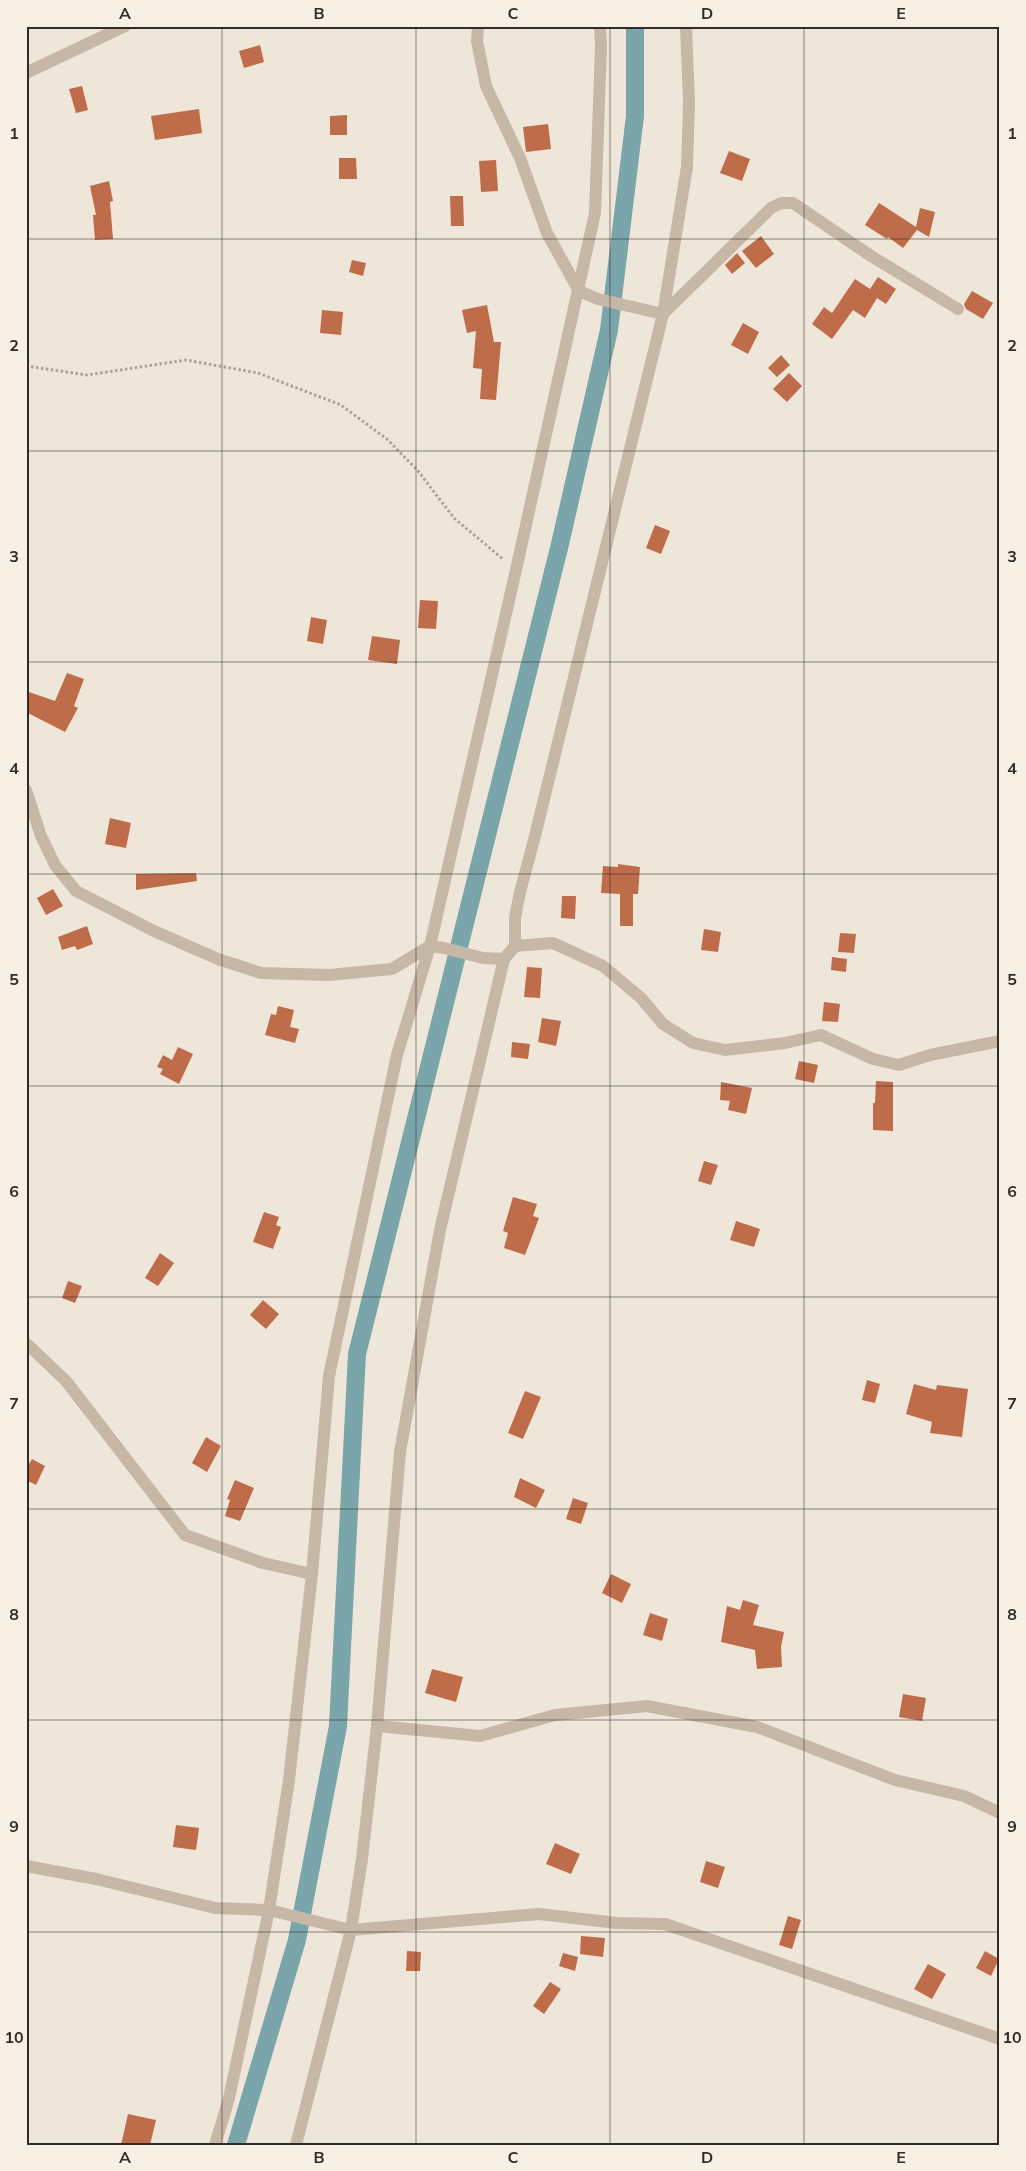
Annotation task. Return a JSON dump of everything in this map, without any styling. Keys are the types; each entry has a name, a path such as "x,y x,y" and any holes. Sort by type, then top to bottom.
{"street":[{"path":"26,73 125,26"},
{"path":"478,26 477,42 486,86 520,158 547,233 579,292 598,299 663,314"},
{"path":"215,2145 229,2098 270,1910 289,1780 312,1574 329,1376 397,1055 430,946 579,292 595,213 601,47 600,26"},
{"path":"296,2145 351,1930 362,1859 377,1726 400,1452 440,1230 504,959 515,946 515,918 520,892 663,314 687,167 689,102 686,26"},
{"path":"663,314 771,208 781,203 793,203 871,256 958,309"},
{"path":"26,790 41,836 52,858 76,891 154,931 218,959 261,973 329,975 392,969 430,946 483,958 504,959"},
{"path":"515,946 553,943 602,966 641,998 663,1024 694,1043 725,1050 785,1042 821,1034 873,1059 899,1065 930,1056 1000,1041"},
{"path":"26,1343 66,1381 185,1535 263,1563 312,1574"},
{"path":"377,1726 480,1736 555,1715 647,1706 757,1727 895,1780 964,1796 1000,1813"},
{"path":"26,1866 96,1879 215,1908 270,1910 351,1930 540,1914 617,1923 665,1924 1000,2039"}],"path":[{"path":"26,366 87,375 186,360 258,373 341,405 388,440 418,472 454,518 516,570"}],"building":[{"path":"260,45 264,62 244,68 239,51"},
{"path":"82,86 88,110 76,113 69,89"},
{"path":"199,109 202,133 155,140 151,116"},
{"path":"347,115 347,135 330,135 330,116"},
{"path":"548,124 551,149 526,152 523,127"},
{"path":"729,151 750,159 742,181 720,173"},
{"path":"339,158 356,158 357,179 339,179"},
{"path":"496,160 498,191 481,192 479,161"},
{"path":"109,181 113,201 110,202 113,239 95,240 93,215 96,215 90,186"},
{"path":"450,196 463,196 464,226 451,226"},
{"path":"879,203 916,227 920,208 935,212 929,237 917,230 903,248 888,237 887,239 865,225"},
{"path":"761,236 774,254 756,268 742,251"},
{"path":"737,253 745,263 732,274 725,265"},
{"path":"352,260 366,263 363,276 349,272"},
{"path":"878,277 896,289 886,304 877,298 865,318 853,310 832,339 812,324 824,307 832,313 855,279 870,289"},
{"path":"972,291 993,303 983,319 966,309 964,304"},
{"path":"487,305 494,342 501,342 496,400 480,399 482,369 473,368 476,331 467,333 462,310"},
{"path":"322,310 343,312 341,335 320,333"},
{"path":"743,323 759,332 748,354 731,345"},
{"path":"781,355 790,365 777,377 768,368"},
{"path":"789,373 802,386 787,402 773,389"},
{"path":"655,525 670,531 661,554 646,548"},
{"path":"420,600 438,601 436,629 418,628"},
{"path":"311,617 327,620 323,644 307,641"},
{"path":"372,636 400,640 397,664 368,660"},
{"path":"67,673 84,679 74,706 78,708 65,732 26,712 26,691 55,701"},
{"path":"110,818 131,823 126,848 105,844"},
{"path":"618,864 640,867 638,894 633,894 633,926 620,926 620,894 601,893 603,866 618,867"},
{"path":"196,873 197,881 136,890 136,874"},
{"path":"53,889 63,906 46,915 37,898"},
{"path":"562,896 576,896 575,919 561,918"},
{"path":"87,926 93,944 77,950 75,946 62,950 58,937"},
{"path":"704,929 721,932 718,952 701,950"},
{"path":"840,933 856,934 854,953 838,952"},
{"path":"832,957 847,959 846,972 831,970"},
{"path":"527,967 542,968 540,998 524,997"},
{"path":"824,1002 840,1004 838,1022 822,1021"},
{"path":"278,1006 294,1010 290,1027 299,1029 295,1043 265,1035 271,1014 276,1015"},
{"path":"542,1018 561,1021 556,1046 538,1042"},
{"path":"512,1042 530,1044 528,1059 511,1057"},
{"path":"178,1047 193,1054 179,1084 160,1074 163,1069 157,1067 163,1055 172,1060"},
{"path":"799,1061 818,1065 814,1083 795,1079"},
{"path":"876,1081 893,1082 893,1131 873,1130 873,1103 875,1103"},
{"path":"721,1082 752,1088 746,1114 728,1110 730,1101 720,1100"},
{"path":"704,1161 718,1165 711,1185 698,1181"},
{"path":"513,1197 537,1204 533,1216 539,1218 525,1255 504,1248 508,1233 503,1231"},
{"path":"264,1212 279,1217 276,1225 281,1227 273,1249 253,1242"},
{"path":"736,1221 760,1229 754,1247 730,1240"},
{"path":"160,1253 174,1263 158,1286 145,1278"},
{"path":"68,1281 82,1286 75,1303 62,1298"},
{"path":"263,1300 279,1314 266,1329 250,1315"},
{"path":"867,1380 880,1384 875,1403 862,1400"},
{"path":"914,1384 936,1390 937,1385 968,1389 962,1437 930,1433 932,1422 906,1414"},
{"path":"525,1391 541,1397 523,1439 508,1433"},
{"path":"206,1437 221,1446 207,1472 192,1463"},
{"path":"32,1459 45,1466 36,1485 26,1480 26,1469"},
{"path":"520,1478 545,1490 536,1508 514,1497"},
{"path":"235,1480 254,1488 240,1521 225,1516 230,1500 227,1499"},
{"path":"573,1498 588,1503 581,1524 566,1519"},
{"path":"611,1574 631,1584 622,1603 602,1593"},
{"path":"743,1600 759,1605 753,1625 784,1632 781,1647 782,1667 757,1669 755,1650 721,1642 727,1606 740,1610"},
{"path":"650,1613 668,1619 662,1641 643,1635"},
{"path":"432,1669 463,1677 456,1702 425,1693"},
{"path":"903,1694 926,1698 922,1721 899,1717"},
{"path":"176,1825 199,1828 196,1850 173,1847"},
{"path":"555,1843 580,1854 571,1874 546,1864"},
{"path":"706,1861 725,1867 718,1888 700,1882"},
{"path":"788,1916 801,1920 792,1949 779,1945"},
{"path":"581,1936 605,1938 603,1957 580,1954"},
{"path":"407,1951 421,1952 420,1971 406,1971"},
{"path":"985,1951 999,1959 991,1976 976,1968"},
{"path":"563,1953 578,1957 575,1971 559,1966"},
{"path":"928,1964 946,1974 932,1999 914,1989"},
{"path":"550,1982 561,1989 544,2014 533,2006"},
{"path":"128,2114 156,2120 150,2145 121,2145"}],"waterway":[{"path":"236,2145 297,1940 338,1726 357,1354 560,544 609,330 635,116 635,26"}]}
